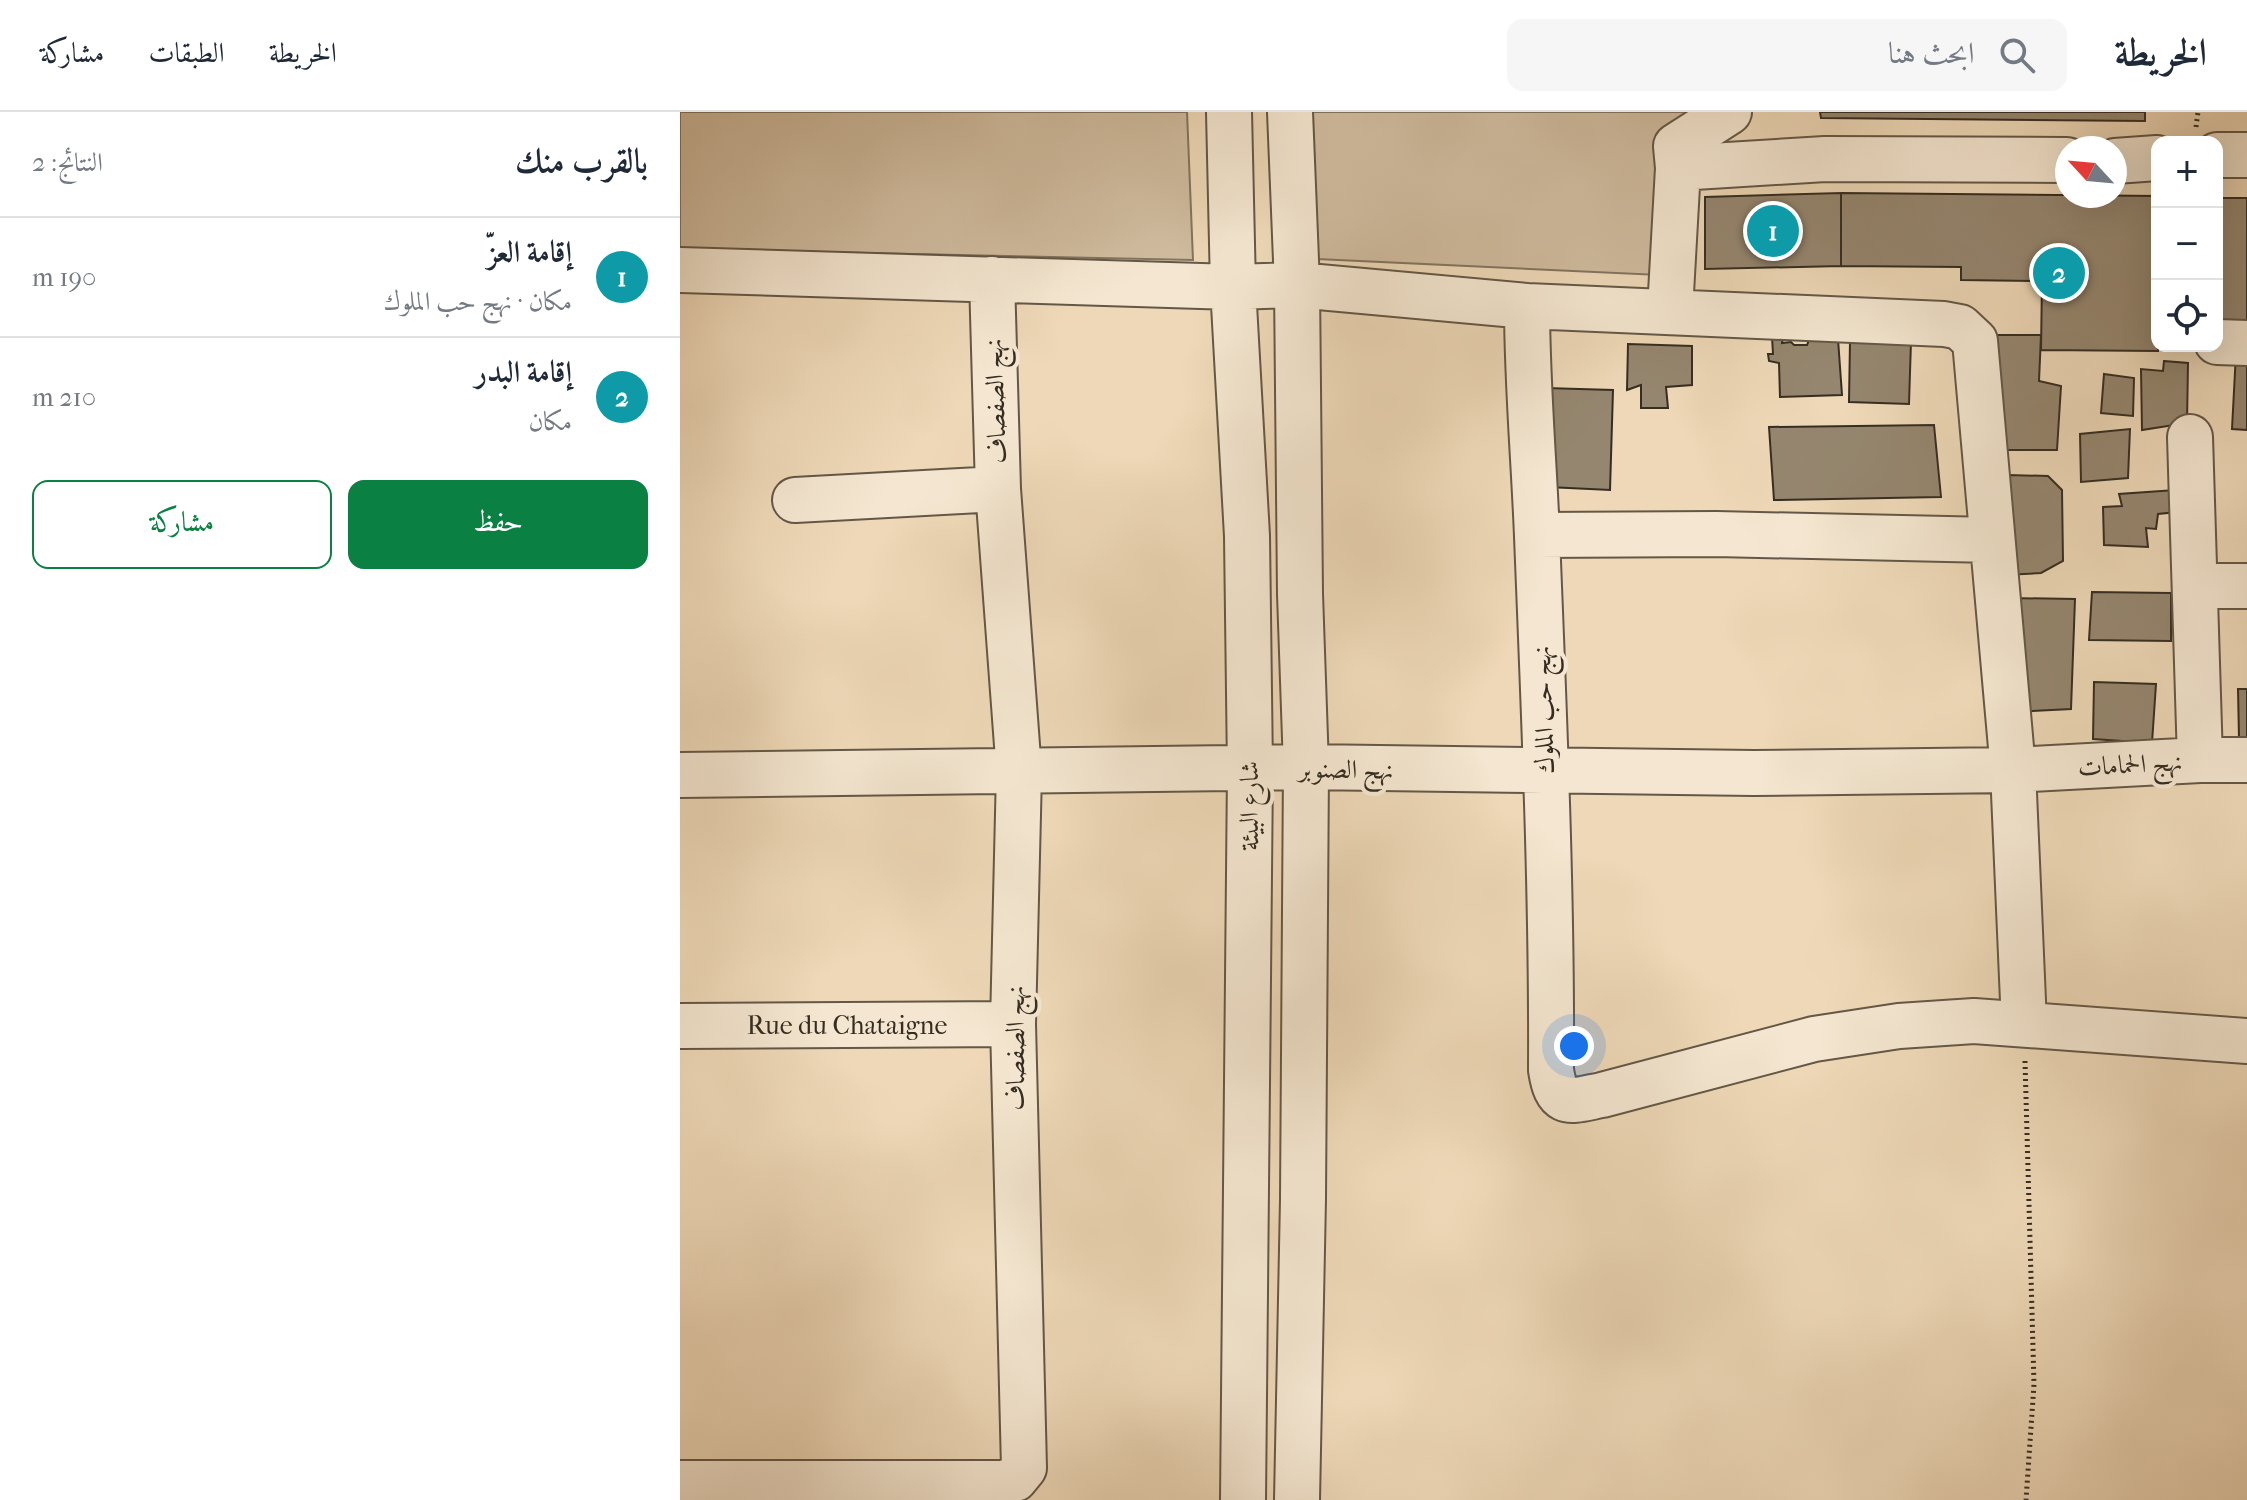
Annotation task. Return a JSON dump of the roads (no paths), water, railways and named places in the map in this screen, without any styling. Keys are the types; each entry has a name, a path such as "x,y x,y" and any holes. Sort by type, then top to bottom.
{"street":[{"name":"شارع البيئة","path":"1229,112 1233,287 1247,536 1250,770 1243,1500"},
{"path":"1290,112 1297,285 1300,594 1306,767 1297,1500"},
{"path":"1676,142 1729,112"},
{"path":"1676,142 1825,159 2055,160"},
{"path":"1670,311 1676,142"},
{"path":"2223,155 2247,155"},
{"path":"2127,160 2151,158"},
{"path":"680,270 1233,287 1297,285 1527,306 1960,327 1975,341 2013,770 2024,1024 2247,1041"},
{"name":"نهج الصفصاف","path":"680,1483 1003,1483 1015,1479 1024,1468 1013,1024 1019,772 998,489 992,279"},
{"name":"نهج حب الملوك","path":"1527,306 1527,374 1546,772 1551,1070 1554,1090 1562,1098 1574,1100 1856,1031 1974,1021 2024,1024"},
{"path":"2223,342 2247,343"},
{"path":"2190,437 2200,760"},
{"path":"795,500 998,489"},
{"path":"1537,535 1716,534 1992,540"},
{"path":"2195,586 2247,586"},
{"name":"نهج الحمامات","path":"2013,770 2247,760"},
{"name":"نهج الصنوبر","path":"680,775 1306,767 1546,772 2013,770"},
{"name":"Rue du Chataigne","path":"680,1026 1013,1024"}],"place":[{"name":"إقامة العزّ","path":"1773,231"},
{"name":"إقامة البدر","path":"2059,273"}]}
